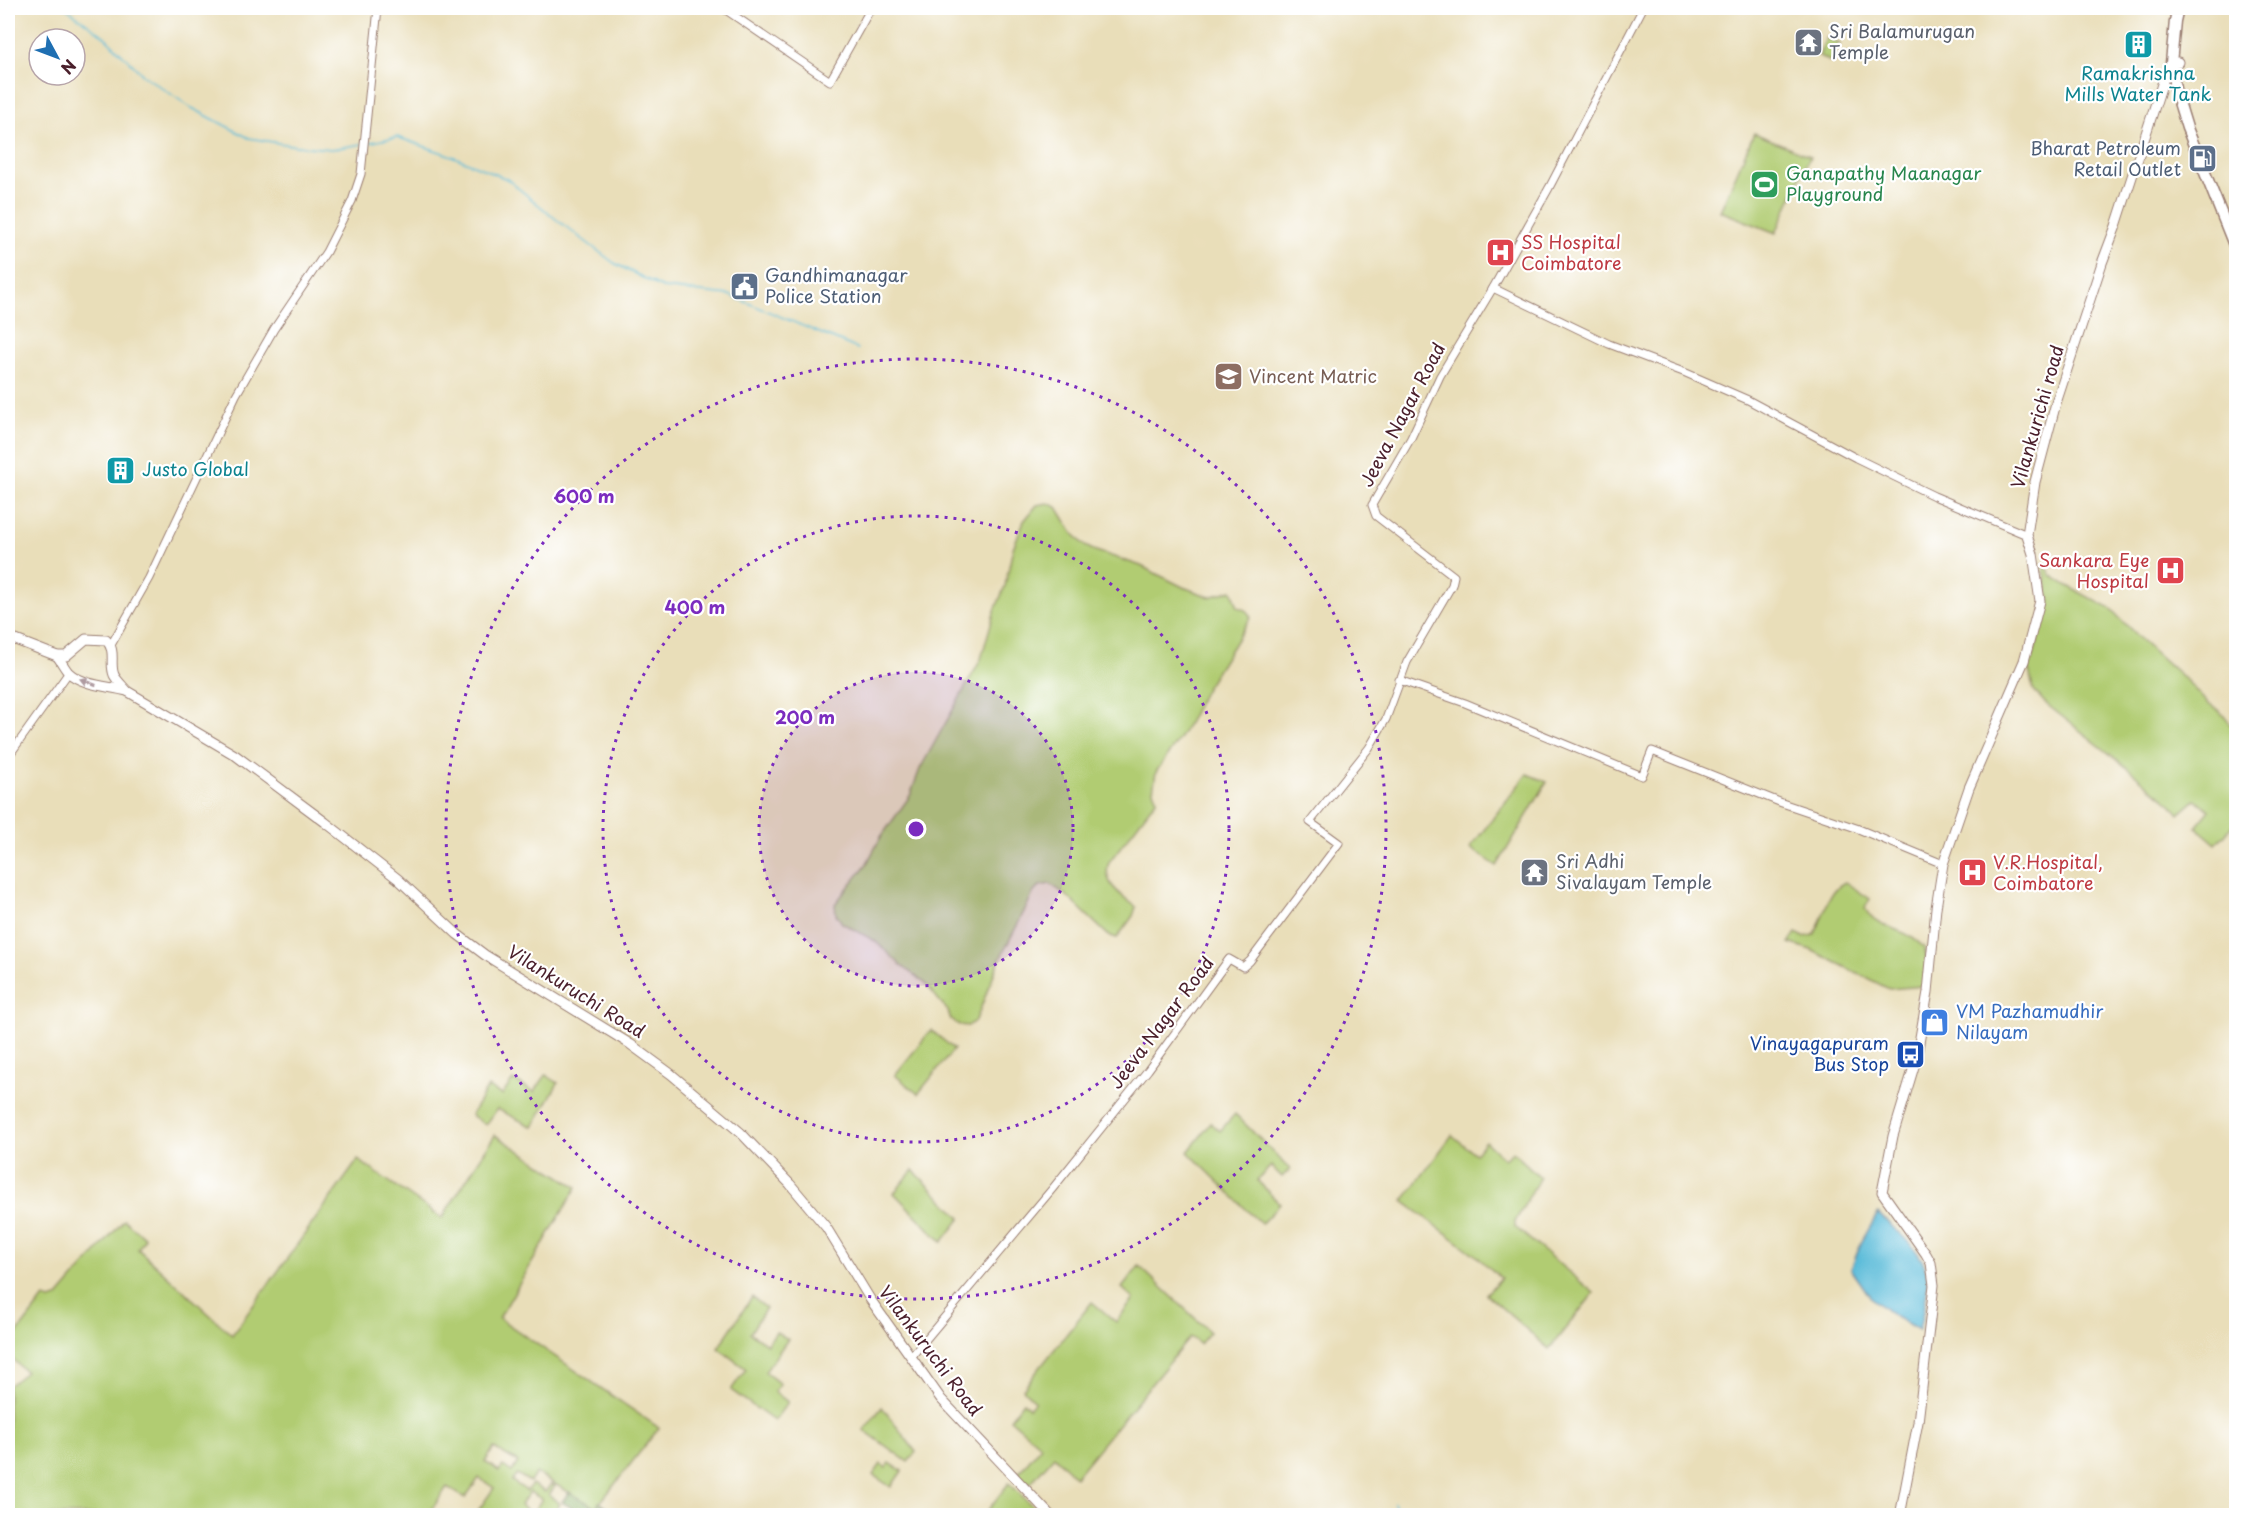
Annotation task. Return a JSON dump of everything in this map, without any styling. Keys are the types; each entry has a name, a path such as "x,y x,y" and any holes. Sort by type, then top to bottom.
{"highway":[{"path":"2178,8 2175,21 2175,89 2187,128 2236,250"},
{"path":"2184,8 2175,63 2180,87 2236,234"}],"main road":[{"name":"Vilankurichi road","path":"1900,1515 1918,1422 1934,1285 1931,1263 1926,1254 1882,1192 1893,1136 1916,1060 1928,992 1936,908 1944,864 1969,788 2024,661 2040,601 2033,555 2027,535 2035,482 2056,403 2164,75 2175,63"},
{"path":"8,637 57,656 66,656 86,639 106,640 111,645 114,677 127,691"},
{"path":"57,656 69,672 79,679 127,691"},
{"name":"Vilankuruchi Road","path":"127,691 235,754 383,868 457,934 485,955 630,1044 696,1094 741,1133 790,1184 826,1227 870,1299 941,1398 1051,1515"}],"street":[{"path":"111,645 149,578 236,394 274,329 326,252 352,201 361,174 378,8"},
{"path":"723,8 830,81 871,8"},
{"name":"Jeeva Nagar Road","path":"910,1357 1053,1188 1148,1070 1229,959 1243,967 1250,961 1339,843 1310,822 1369,748 1386,719 1407,662 1452,585 1454,576 1376,516 1372,505 1411,438 1440,376 1549,188 1643,8"},
{"path":"1493,288 1610,344 1748,400 1895,477 2027,535"},
{"path":"8,757 69,672"},
{"path":"1399,680 1465,703 1642,776 1652,751 1782,803 1856,828 1944,864"}],"green space":[{"path":"1826,38 1840,44 1831,62 1819,56"},
{"name":"Ganapathy Maanagar Playground","path":"1754,133 1810,156 1776,233 1720,211"},
{"path":"1048,503 1057,507 1072,532 1085,546 1141,566 1183,587 1210,597 1232,590 1238,607 1247,611 1251,617 1205,690 1183,733 1156,772 1153,791 1157,799 1109,862 1107,870 1110,883 1136,907 1133,916 1117,938 1108,935 1066,895 1050,884 1040,886 1034,892 999,961 976,1020 968,1026 959,1025 951,1020 948,1011 924,982 902,966 875,941 842,923 836,914 835,904 866,865 881,837 910,796 920,769 981,659 994,613 1005,586 1013,548 1024,521 1037,505"},
{"path":"2043,565 2047,567 2051,575 2066,585 2111,609 2208,704 2219,710 2236,731 2236,823 2216,844 2196,827 2210,810 2195,800 2179,814 2172,805 2045,703 2033,689 2029,670 2050,601"},
{"path":"1527,774 1547,782 1497,866 1470,848"},
{"path":"1845,882 1870,899 1865,908 1872,917 1882,924 1907,934 1924,947 1927,967 1923,986 1889,989 1811,950 1789,943 1796,933 1804,937 1814,935 1833,892"},
{"path":"931,1030 954,1049 918,1094 895,1075"},
{"path":"546,1075 558,1083 533,1127 497,1109 486,1125 471,1115 488,1087 502,1095 513,1080 534,1092"},
{"path":"1235,1114 1290,1169 1282,1177 1271,1166 1257,1180 1280,1204 1261,1224 1188,1152 1211,1123 1220,1131"},
{"path":"495,1135 577,1187 499,1318 659,1428 596,1508 536,1473 530,1482 517,1474 512,1481 527,1491 532,1484 545,1492 551,1484 555,1486 549,1495 560,1504 557,1509 560,1511 557,1515 475,1515 494,1488 479,1478 465,1498 447,1487 428,1515 8,1515 8,1386 26,1372 8,1355 8,1341 12,1340 44,1298 50,1300 57,1298 124,1220 145,1238 138,1249 232,1335 358,1160 442,1218","holes":["494,1448 518,1462 512,1472 503,1466 499,1471 485,1462","530,1492 542,1499 532,1514 520,1505"]},
{"path":"1452,1135 1475,1154 1485,1141 1504,1159 1513,1152 1540,1177 1515,1222 1515,1227 1594,1293 1549,1349 1486,1294 1501,1278 1474,1254 1403,1201"},
{"path":"913,1170 961,1218 942,1242 894,1193"},
{"path":"1139,1266 1210,1332 1200,1344 1190,1337 1075,1477 1054,1456 1027,1487 1016,1476 1041,1446 1010,1419 1023,1402 1029,1408 1035,1401 1023,1389 1092,1302 1116,1322 1134,1299 1122,1288"},
{"path":"752,1297 766,1308 750,1333 767,1344 776,1332 788,1339 765,1372 780,1384 774,1392 788,1402 774,1421 731,1390 746,1369 718,1348"},
{"path":"882,1407 916,1452 908,1462 864,1430"},
{"path":"890,1463 902,1471 891,1487 873,1475 881,1464 886,1468"},
{"path":"1009,1483 1041,1515 984,1515"},
{"path":"569,1492 596,1508 599,1502 614,1512 612,1515 571,1515 575,1510 562,1502"}],"water":[{"path":"1878,1213 1907,1240 1924,1265 1927,1274 1927,1288 1919,1330 1894,1316 1871,1298 1851,1269 1861,1243"}],"waterway":[{"path":"66,8 104,36 143,75 190,107 249,138 332,149 362,144"},
{"path":"367,143 397,137 452,156 507,179 614,263 663,288 729,295 858,349"},
{"path":"1394,1503 1398,1516"}],"place":[{"name":"Sri Balamurugan Temple","path":"1808,42"},
{"name":"Ramakrishna Mills Water Tank","path":"2138,45"},
{"name":"Bharat Petroleum Retail Outlet","path":"2202,159"},
{"name":"Ganapathy Maanagar Playground","path":"1765,184"},
{"name":"SS Hospital Coimbatore","path":"1500,253"},
{"name":"Gandhimanagar Police Station","path":"744,286"},
{"name":"Vincent Matric","path":"1228,377"},
{"name":"Justo Global","path":"121,470"},
{"name":"Sankara Eye Hospital","path":"2170,571"},
{"name":"Sri Adhi Sivalayam Temple","path":"1535,872"},
{"name":"V.R.Hospital, Coimbatore","path":"1972,873"},
{"name":"VM Pazhamudhir Nilayam","path":"1935,1022"},
{"name":"Vinayagapuram Bus Stop","path":"1910,1054"}]}
